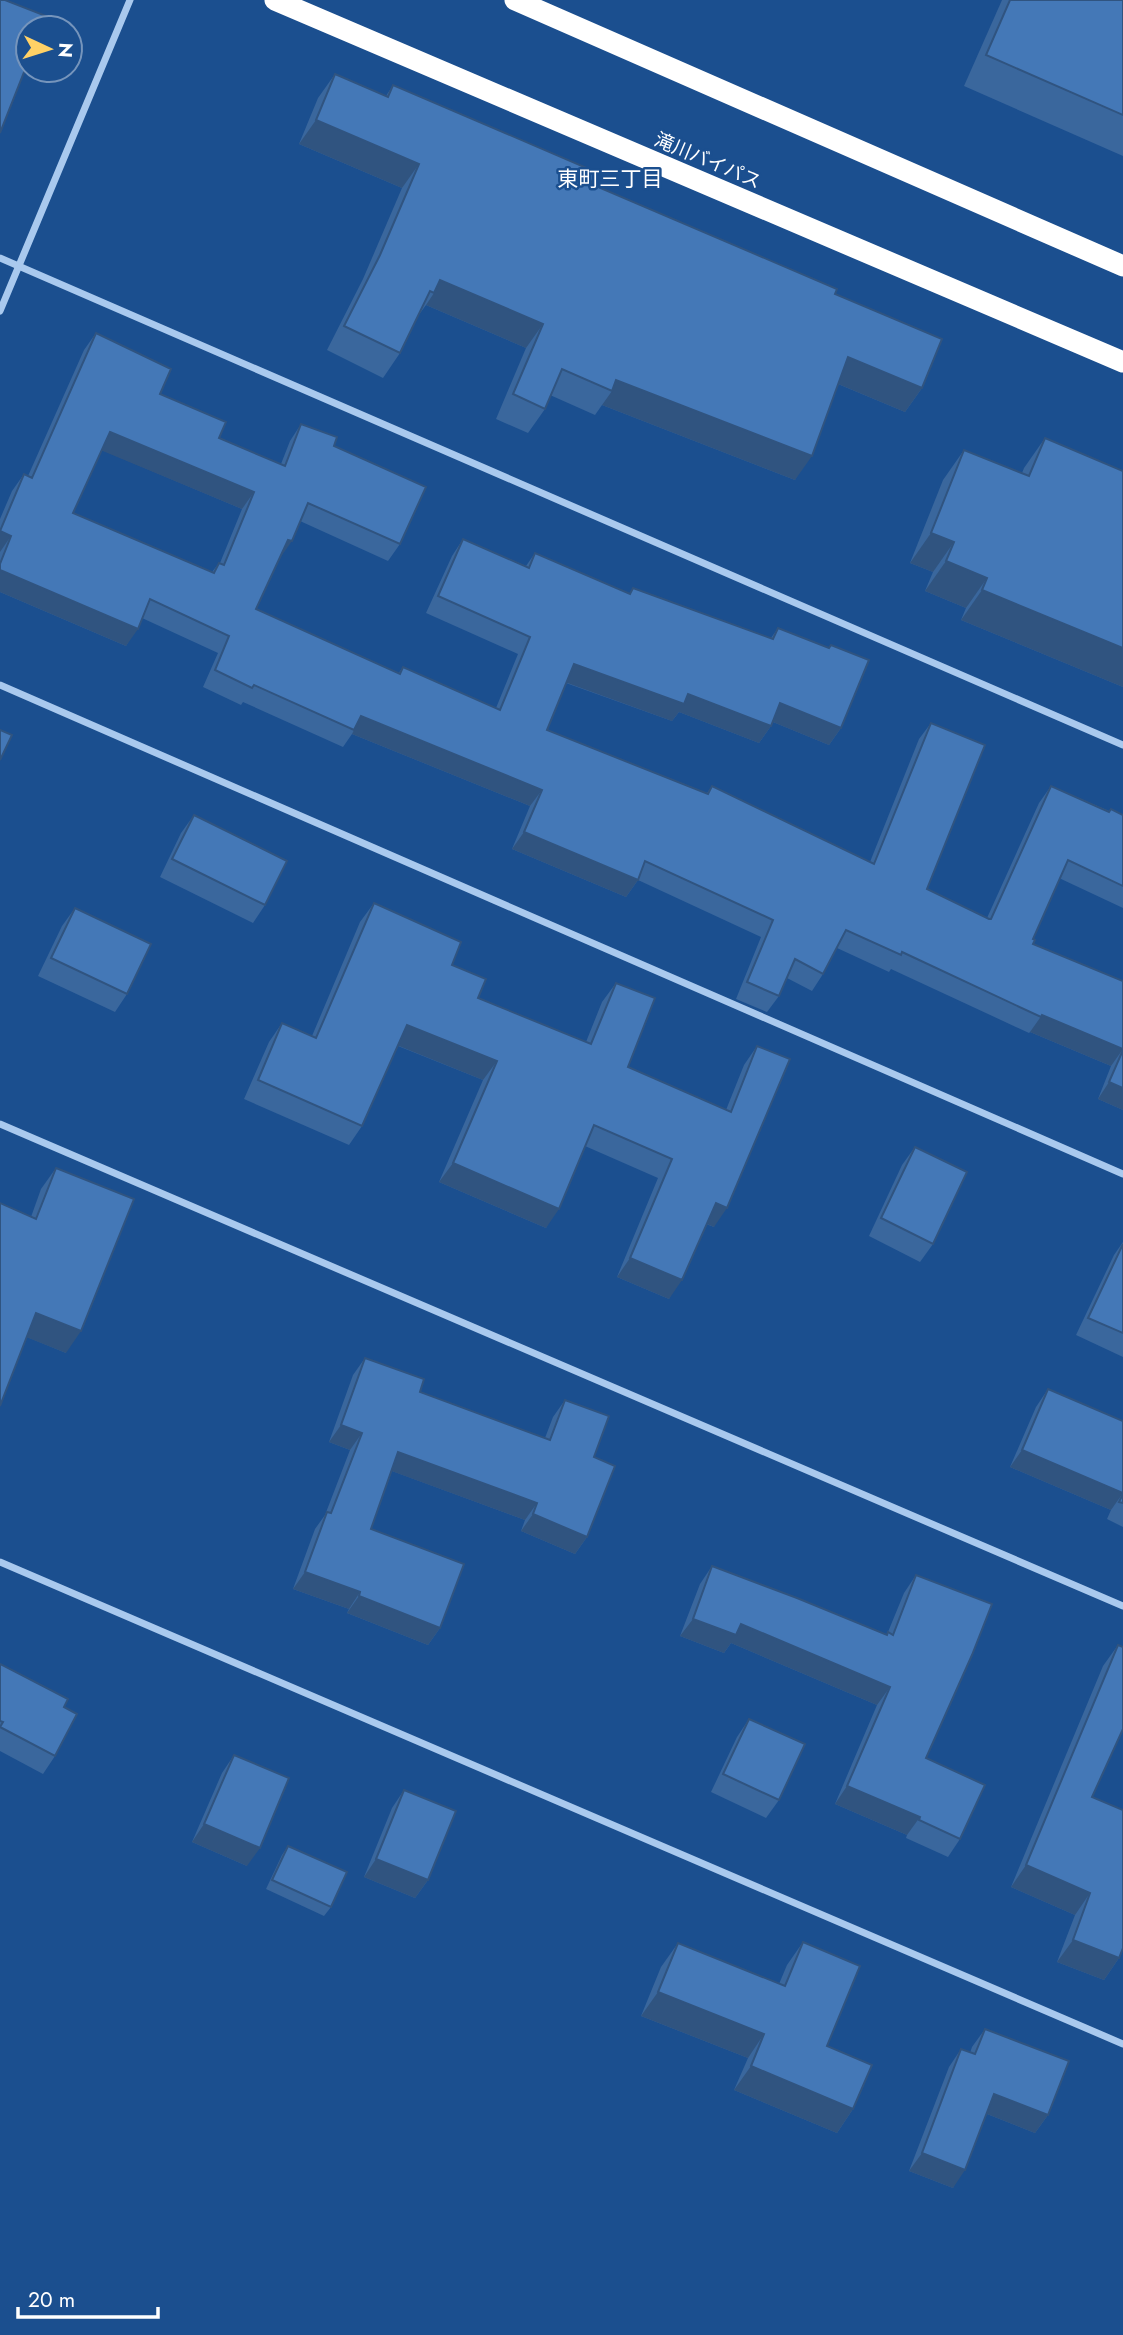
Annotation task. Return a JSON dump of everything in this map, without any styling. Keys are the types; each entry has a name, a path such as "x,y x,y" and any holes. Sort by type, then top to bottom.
{"highway":[{"name":"滝川バイパス","path":"275,0 1123,362"},
{"path":"515,0 1123,266"}],"street":[{"path":"0,311 130,0"},
{"path":"0,258 1123,745"},
{"path":"0,685 1123,1174"},
{"path":"0,1124 1123,1606"},
{"path":"0,1562 1123,2044"}],"building":[{"path":"0,0 5,0 41,14 14,14 14,84 19,84 0,133"},
{"path":"1010,0 1123,0 1123,115 986,55"},
{"path":"335,74 388,97 393,85 596,172 591,184 837,289 835,294 942,339 922,388 848,357 812,456 616,380 612,391 562,369 545,409 513,394 543,324 440,280 434,293 430,291 400,353 344,326 380,255 419,164 316,120"},
{"path":"96,333 171,369 160,394 226,422 219,438 285,466 301,424 337,437 334,446 426,487 400,544 308,503 292,541 288,540 256,609 400,674 403,667 500,710 530,637 438,596 463,539 529,568 535,553 630,594 633,588 773,639 778,628 869,660 841,728 780,703 771,726 688,694 684,704 574,664 547,730 708,794 712,786 874,864 931,723 985,745 927,889 989,919 1051,786 1109,812 1111,809 1123,815 1123,886 1068,860 1033,944 1123,981 1123,1049 1042,1015 1041,1017 902,952 901,955 846,930 823,974 795,959 779,996 747,982 773,920 645,861 638,880 524,832 542,790 361,716 354,730 215,670 229,636 150,599 138,629 0,570 11,536 0,531 24,474 32,478","holes":["110,432 254,492 224,565 219,563 214,573 73,513"]},
{"path":"1045,438 1123,471 1123,648 982,590 987,578 946,561 954,542 931,533 964,450 1029,476"},
{"path":"0,730 12,735 0,760"},
{"path":"194,815 287,861 265,905 172,859"},
{"path":"374,903 461,942 452,965 486,979 478,998 591,1044 616,983 655,998 628,1067 731,1112 757,1046 790,1059 727,1208 716,1203 682,1280 630,1258 672,1159 594,1125 559,1209 453,1163 497,1061 407,1025 362,1126 258,1080 282,1023 316,1038"},
{"path":"75,908 151,944 127,994 51,958"},
{"path":"1123,1050 1123,1088 1109,1082"},
{"path":"915,1147 967,1172 933,1244 881,1218"},
{"path":"56,1168 134,1199 81,1331 36,1313 0,1406 0,1203 36,1219"},
{"path":"1123,1244 1123,1333 1088,1318"},
{"path":"365,1358 424,1379 420,1392 550,1440 565,1400 609,1416 594,1457 615,1466 587,1537 533,1514 537,1503 398,1452 371,1529 464,1564 440,1628 359,1596 360,1592 305,1572 327,1512 331,1513 362,1433 341,1425"},
{"path":"1048,1389 1123,1421 1123,1493 1022,1450"},
{"path":"712,1566 887,1635 888,1632 893,1635 916,1575 992,1604 926,1758 985,1785 960,1839 919,1820 920,1817 847,1786 890,1687 741,1624 736,1635 693,1619"},
{"path":"1118,1645 1123,1647 1123,1729 1092,1797 1123,1810 1123,1948 1119,1958 1073,1940 1090,1893 1026,1865"},
{"path":"0,1664 68,1699 64,1707 77,1714 55,1756 0,1727 3,1722 0,1721"},
{"path":"749,1719 805,1744 779,1800 723,1774"},
{"path":"234,1755 289,1778 260,1848 204,1824"},
{"path":"404,1790 456,1811 428,1880 376,1859"},
{"path":"288,1846 347,1872 331,1907 272,1880"},
{"path":"803,1942 860,1966 827,2046 872,2065 853,2109 751,2066 764,2034 658,1992 678,1943 785,1986"},
{"path":"985,2029 1069,2061 1048,2115 994,2094 965,2170 922,2153 961,2049 975,2054"}],"district":[{"name":"東町三丁目","path":"610,179"}]}
